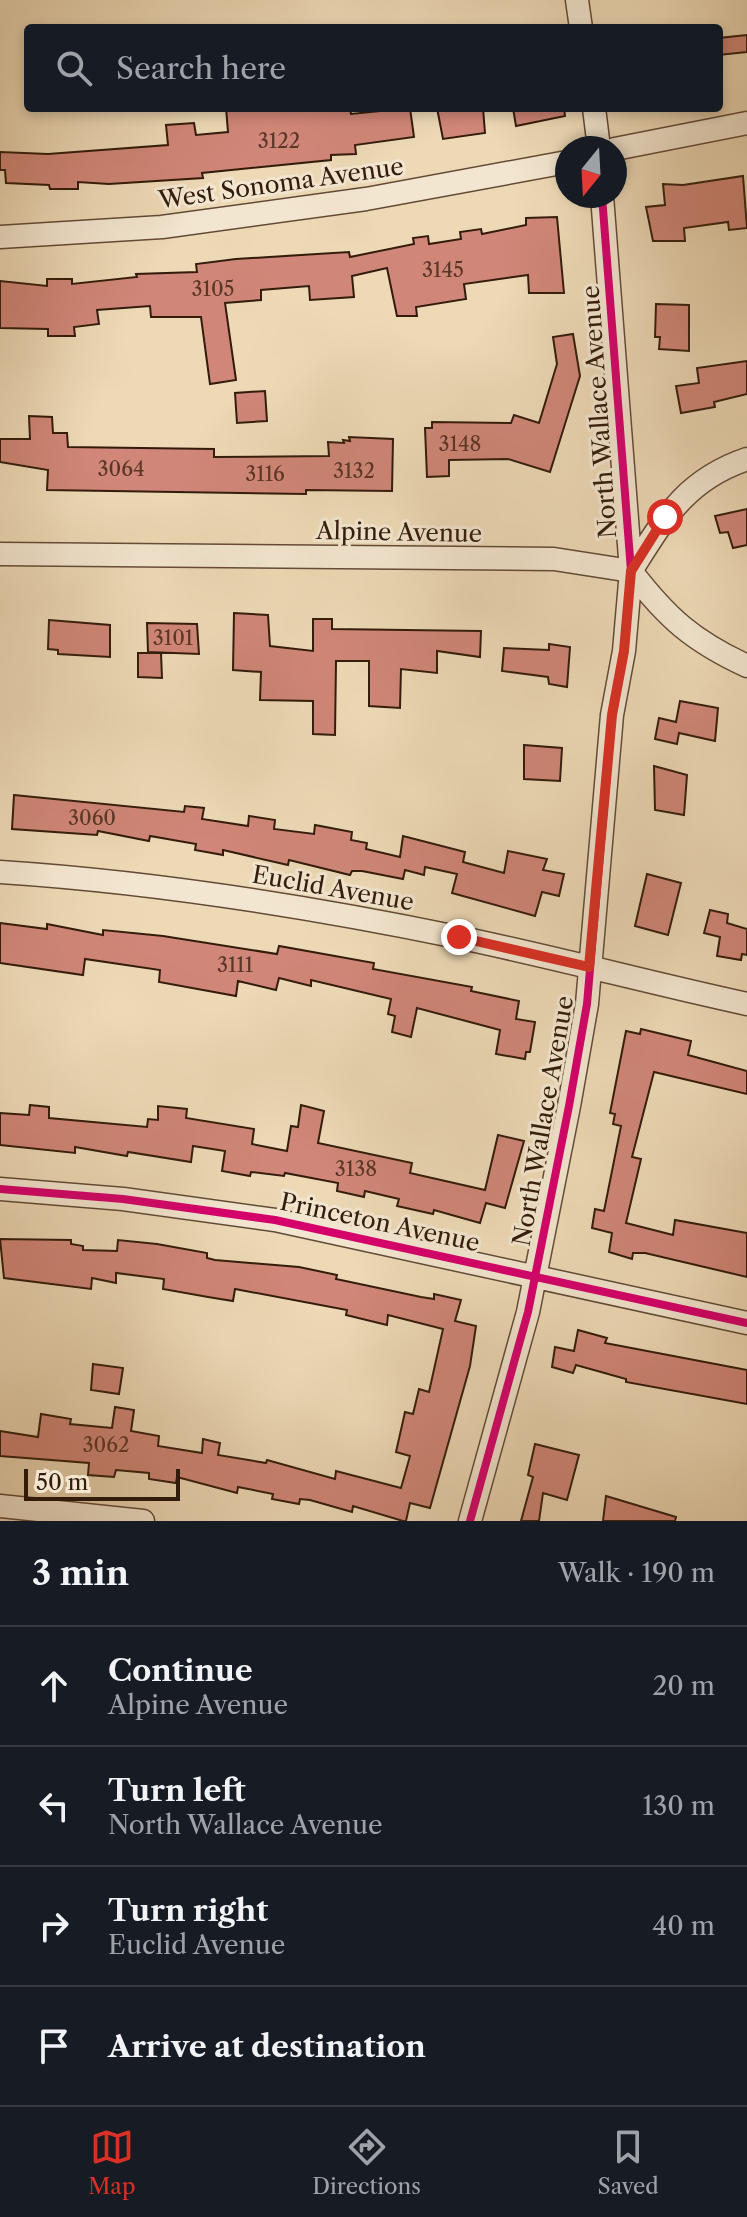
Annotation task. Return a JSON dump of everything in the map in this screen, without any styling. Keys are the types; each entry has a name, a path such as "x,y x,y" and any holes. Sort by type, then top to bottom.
{"street":[{"path":"577,0 580,24"},
{"path":"594,112 598,136"},
{"path":"627,147 747,123"},
{"name":"West Sonoma Avenue","path":"0,237 162,227 366,199 555,164"},
{"name":"North Wallace Avenue","path":"470,1521 508,1387 569,1106 587,1004 612,715 624,651 631,571 603,208"},
{"path":"747,459 708,476 686,492 665,517 631,571 663,613 687,635 747,666"},
{"name":"Alpine Avenue","path":"0,554 554,559 631,571"},
{"name":"Euclid Avenue","path":"0,872 162,886 349,915 747,1004"},
{"name":"Princeton Avenue","path":"0,1189 123,1199 275,1220 747,1323"},
{"path":"0,1506 143,1521"}],"building":[{"path":"747,35 747,52 723,55 723,38"},
{"path":"226,112 411,112 414,137 355,145 356,154 331,155 331,160 202,173 203,178 109,184 78,182 78,189 6,183 5,170 0,170 0,152 48,154 168,145 166,125 194,123 196,135 228,132"},
{"path":"438,112 483,112 485,133 443,139"},
{"path":"514,112 564,112 565,116 516,126"},
{"path":"743,176 747,228 729,230 728,222 684,228 685,241 653,241 646,207 665,205 663,184 683,185"},
{"path":"557,217 564,293 529,293 528,275 464,284 466,299 416,307 417,316 397,316 387,268 352,276 354,297 310,300 309,286 261,290 261,300 225,303 236,380 210,384 201,317 151,317 150,306 97,310 99,324 74,327 75,336 48,336 48,329 0,328 0,281 47,286 47,279 72,279 72,284 137,277 136,274 197,272 196,264 236,259 349,252 350,257 414,244 413,238 428,236 429,244 461,239 460,232 481,229 482,234 526,225 526,218"},
{"path":"656,304 689,305 689,351 659,349 660,337 655,337"},
{"path":"573,334 580,376 550,472 508,459 449,460 449,476 427,477 425,428 432,428 432,422 511,423 514,415 539,423 557,364 553,337"},
{"path":"747,361 747,394 714,402 715,407 681,413 676,386 699,383 697,368"},
{"path":"265,391 267,421 237,423 235,393"},
{"path":"29,416 52,417 53,433 67,433 68,447 214,449 214,457 329,456 328,442 344,443 343,440 350,441 349,437 393,439 392,491 306,490 306,494 47,490 48,470 0,462 0,439 30,439"},
{"path":"747,509 747,545 733,548 728,532 720,533 715,516"},
{"path":"234,613 268,615 270,646 313,651 313,619 332,619 332,629 481,631 480,657 437,651 437,673 401,669 400,708 369,706 369,661 336,661 335,735 313,734 313,701 260,700 261,672 233,670"},
{"path":"49,620 110,625 110,657 58,654 58,650 48,649"},
{"path":"147,623 197,624 199,654 148,652"},
{"path":"549,644 570,647 567,687 549,684 548,677 502,671 504,648 549,650"},
{"path":"138,653 161,653 162,678 138,677"},
{"path":"680,701 718,708 715,741 679,733 677,744 655,739 659,718 676,722"},
{"path":"524,745 562,748 560,781 524,779"},
{"path":"654,766 687,775 684,815 655,810"},
{"path":"14,795 184,812 185,806 204,808 202,819 248,826 249,816 275,820 274,829 314,834 315,825 352,832 351,840 367,843 366,849 400,857 403,836 465,852 463,862 504,873 508,851 547,859 543,870 564,874 559,896 542,892 535,916 452,893 457,874 425,867 424,875 405,870 403,879 362,871 352,871 350,875 289,860 288,865 223,850 223,855 195,850 196,844 150,836 149,841 98,831 97,835 12,829"},
{"path":"647,874 681,883 668,935 635,926"},
{"path":"710,910 728,914 727,923 747,929 747,955 742,954 741,960 717,956 720,937 704,933"},
{"path":"0,923 47,929 47,924 103,935 103,930 163,936 277,954 279,946 374,963 373,969 472,987 471,991 519,1001 516,1019 535,1022 530,1052 526,1052 525,1059 496,1054 500,1030 417,1008 411,1037 392,1032 395,1016 388,1014 391,999 311,980 311,986 279,978 276,990 238,981 236,996 159,982 160,970 85,959 83,975 0,963"},
{"path":"641,1029 691,1041 688,1055 747,1071 747,1094 654,1072 632,1157 641,1159 626,1223 673,1235 675,1220 747,1233 747,1277 645,1253 633,1253 632,1259 609,1252 612,1233 592,1228 595,1209 604,1211 621,1126 613,1124 615,1114 610,1113 626,1031 640,1034"},
{"path":"30,1105 49,1107 49,1118 147,1127 148,1119 158,1120 158,1106 187,1109 186,1118 254,1129 252,1144 287,1151 291,1126 298,1127 301,1105 324,1111 318,1143 412,1163 410,1173 485,1190 498,1135 524,1141 505,1208 486,1203 480,1223 434,1210 433,1214 397,1206 399,1199 365,1191 364,1197 337,1191 338,1183 285,1173 284,1176 251,1172 250,1176 222,1171 225,1151 193,1146 191,1162 75,1147 75,1153 0,1145 0,1113 29,1115"},
{"path":"0,1239 71,1240 71,1244 83,1246 83,1250 117,1251 118,1240 157,1244 207,1253 207,1258 215,1260 299,1267 337,1275 336,1279 421,1297 434,1299 434,1294 461,1300 455,1321 476,1326 470,1366 430,1508 410,1503 406,1521 403,1521 353,1506 352,1512 310,1500 300,1499 299,1504 272,1499 273,1494 238,1487 237,1493 177,1477 176,1483 149,1479 149,1473 116,1470 114,1477 88,1475 89,1463 0,1456 0,1431 38,1437 41,1414 71,1419 70,1424 112,1428 115,1407 134,1410 131,1431 159,1436 158,1446 202,1453 203,1439 220,1443 218,1455 266,1463 267,1460 335,1479 336,1471 401,1488 410,1456 396,1452 405,1412 413,1414 419,1389 429,1392 443,1329 388,1315 387,1325 346,1315 347,1310 235,1289 233,1301 208,1297 163,1289 164,1279 116,1273 116,1283 92,1278 91,1289 4,1278"},
{"path":"578,1330 607,1338 605,1343 747,1370 747,1404 626,1382 626,1379 576,1365 573,1373 552,1367 555,1347 574,1351"},
{"path":"93,1364 123,1368 119,1394 91,1390"},
{"path":"535,1444 579,1455 567,1500 543,1493 539,1521 521,1521 533,1477 528,1475"},
{"path":"606,1496 676,1517 675,1521 603,1521"}],"cycle path":[{"path":"470,1521 528,1312 569,1106 587,1004 612,715 624,651 631,571 603,208"},
{"path":"0,1189 123,1199 275,1220 747,1323"}],"route":[{"path":"459,937 589,967 601,863 612,715 624,651 631,571 665,517"}]}
